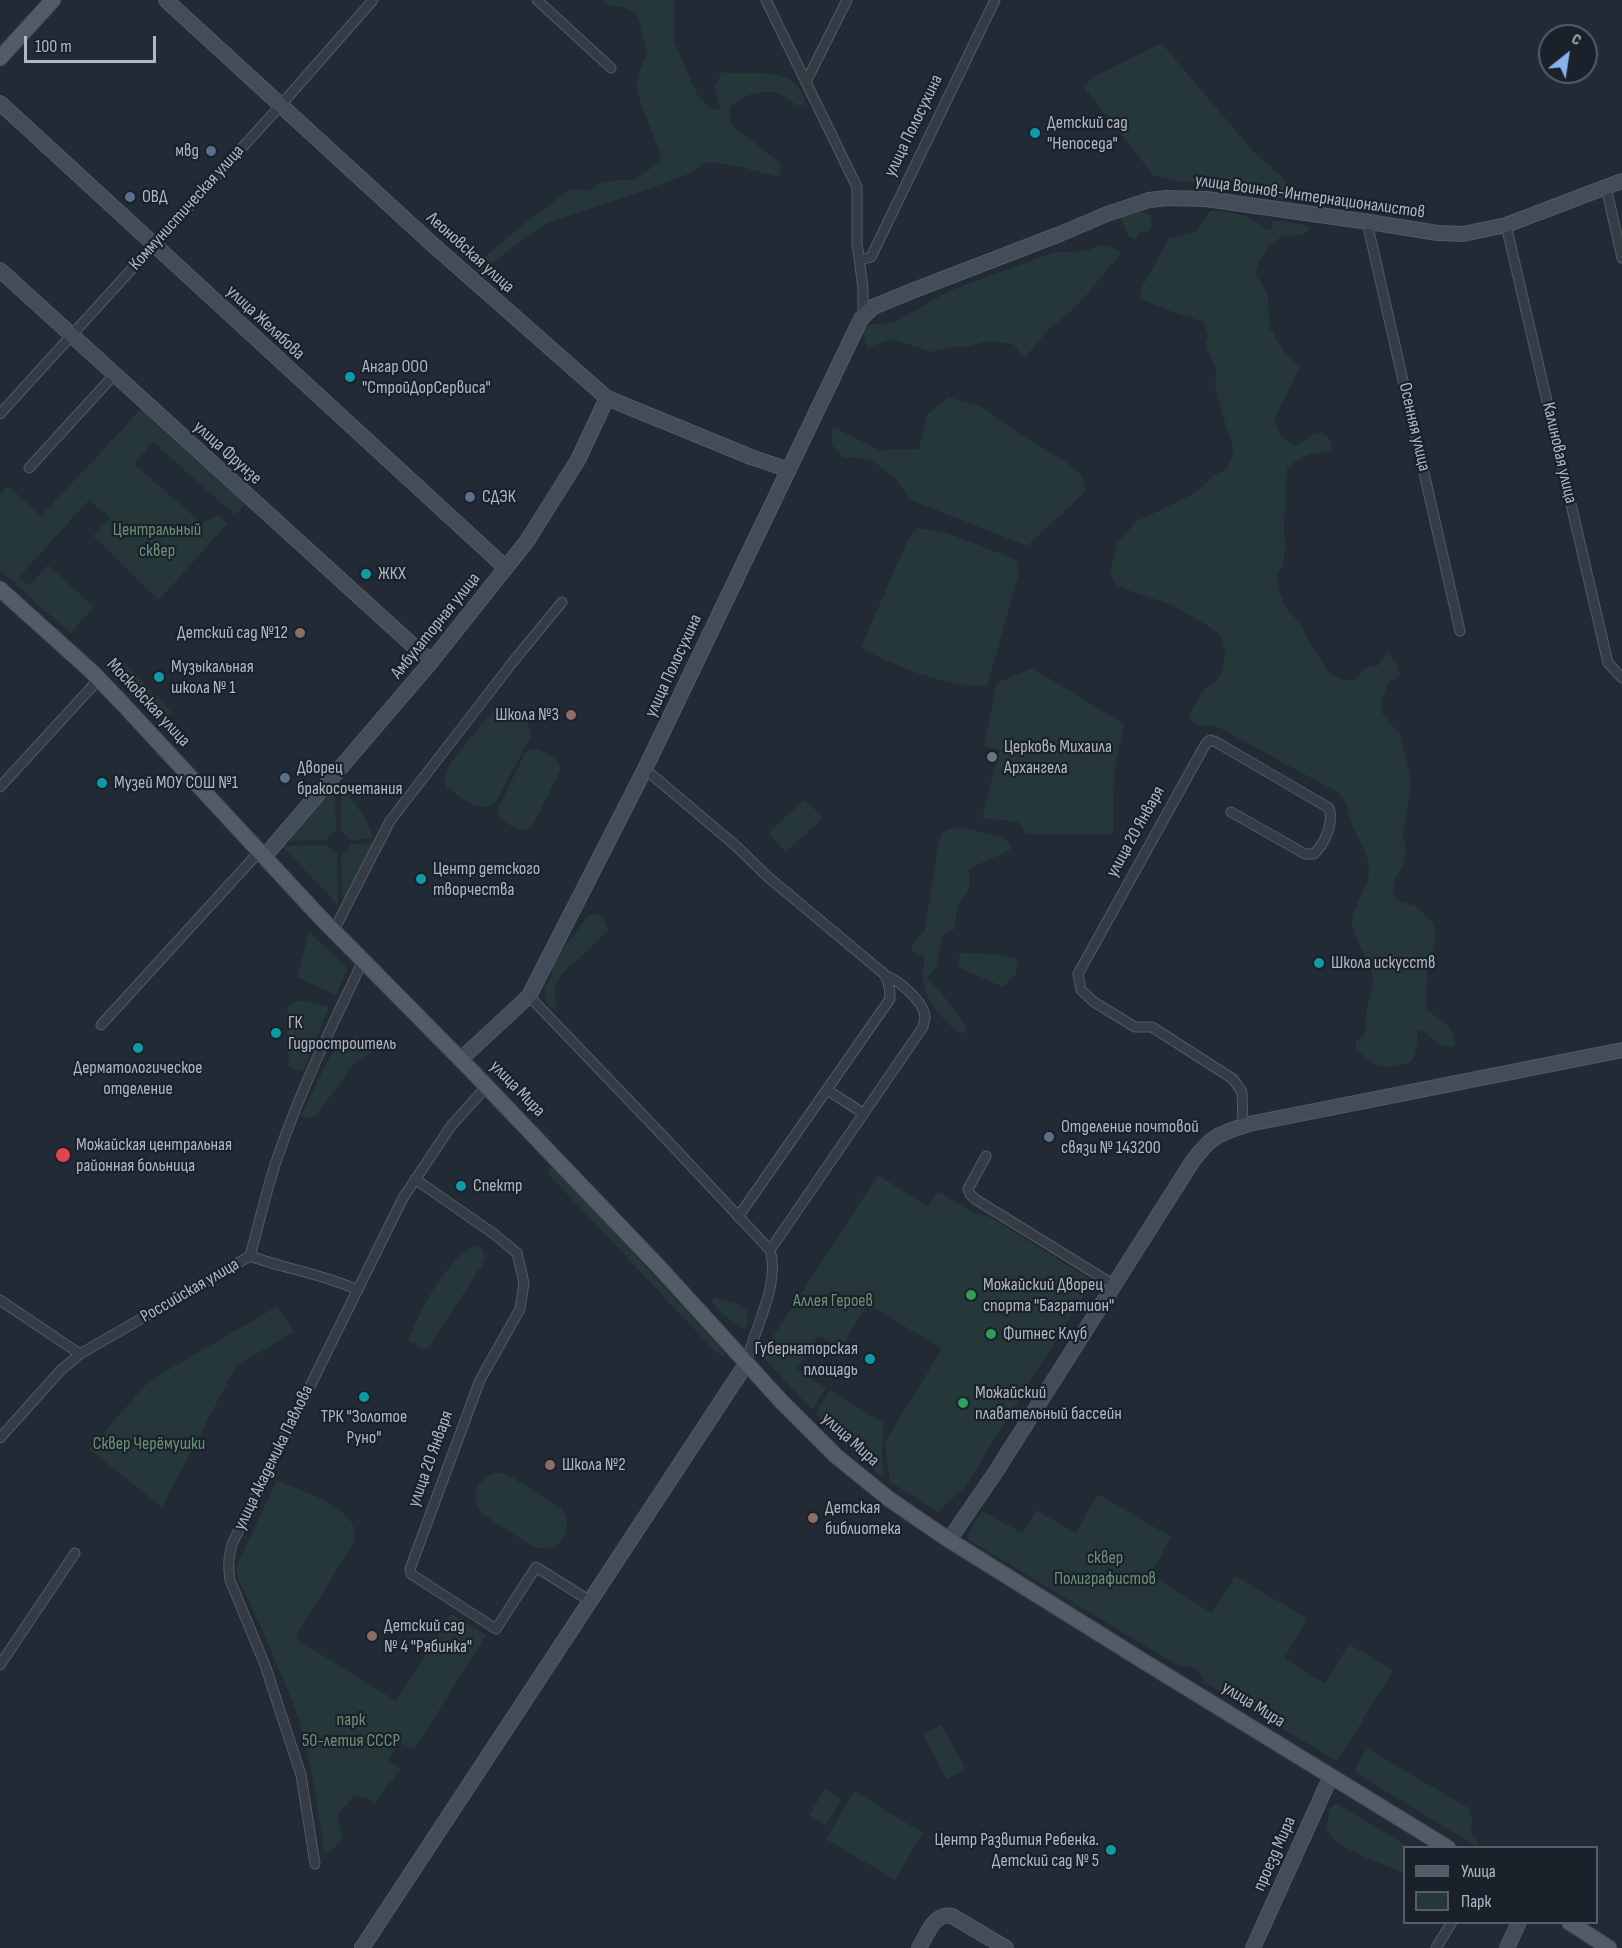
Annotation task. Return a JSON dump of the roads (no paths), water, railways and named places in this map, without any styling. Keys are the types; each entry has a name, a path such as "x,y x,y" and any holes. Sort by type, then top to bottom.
{"main road":[{"path":"0,58 53,0"},
{"name":"Московская улица","path":"0,589 99,679 334,930"},
{"name":"улица Мира","path":"334,930 487,1086 660,1268 746,1364 836,1456 889,1499 949,1540 1445,1846"},
{"path":"1571,1924 1610,1948"}],"street":[{"name":"Леоновская улица","path":"166,0 440,251 607,398 751,457 789,470"},
{"name":"Коммунистическая улица","path":"0,414 374,0"},
{"path":"537,0 611,68"},
{"name":"улица Полосухина","path":"460,1059 529,996 644,771 863,315 864,298 857,243 857,188 766,0"},
{"path":"806,82 847,0"},
{"name":"улица Полосухина","path":"860,260 871,257 995,0"},
{"name":"улица Желябова","path":"0,104 506,568"},
{"name":"улица Воинов-Интернационалистов","path":"863,315 873,307 912,291 1107,214 1149,201 1167,198 1206,199 1445,234 1478,232 1506,225 1622,181"},
{"path":"1606,187 1622,258"},
{"name":"Осенняя улица","path":"1369,222 1460,631"},
{"name":"Калиновая улица","path":"1506,225 1608,663 1622,678"},
{"name":"улица Фрунзе","path":"0,270 431,662"},
{"path":"29,468 114,375"},
{"name":"Амбулаторная улица","path":"102,1025 262,854 431,662 527,541 578,460 607,398"},
{"path":"334,930 390,821 562,602"},
{"path":"0,787 99,679"},
{"name":"улица 20 Января","path":"1231,812 1305,854 1314,854 1327,837 1329,808 1209,740 1078,974 1081,990 1094,1002 1135,1027 1152,1026 1233,1079 1242,1092 1243,1126"},
{"path":"644,771 652,775 735,845 768,877 886,976 909,990 926,1018 923,1027 770,1250"},
{"name":"Российская улица","path":"0,1438 60,1371 80,1354 250,1256 277,1160 291,1123 342,1001 363,961"},
{"path":"738,1216 890,999 886,976"},
{"path":"362,1948 746,1364 768,1293 772,1263 770,1250 529,996"},
{"path":"949,1540 995,1473 1202,1148 1221,1132 1622,1050"},
{"name":"улица Академика Павлова","path":"315,1864 301,1775 265,1665 230,1580 229,1554 403,1198 451,1126 487,1086"},
{"path":"827,1090 863,1113"},
{"path":"986,1156 968,1189 975,1199 1114,1285"},
{"name":"улица 20 Января","path":"415,1179 495,1234 517,1253 524,1283 520,1309 480,1380 410,1569 411,1574 496,1629 536,1567 590,1601"},
{"path":"250,1256 270,1264 338,1281 358,1290"},
{"path":"0,1300 80,1354"},
{"path":"0,1665 75,1553"},
{"name":"проезд Мира","path":"1253,1948 1331,1776"},
{"path":"919,1948 938,1918 946,1915 952,1916 1006,1948"},
{"path":"1436,1948 1451,1924"},
{"path":"1507,1948 1519,1924"}],"place":[{"name":"Детский сад \"Непоседа\"","path":"1035,133"},
{"name":"мвд","path":"211,151"},
{"name":"ОВД","path":"130,197"},
{"name":"Ангар ООО \"СтройДорСервиса\"","path":"350,377"},
{"name":"СДЭК","path":"470,497"},
{"name":"ЖКХ","path":"366,574"},
{"name":"Детский сад №12","path":"300,633"},
{"name":"Музыкальная школа № 1","path":"159,677"},
{"name":"Школа №3","path":"571,715"},
{"name":"Церковь Михаила Архангела","path":"992,757"},
{"name":"Дворец бракосочетания","path":"285,778"},
{"name":"Музей МОУ СОШ №1","path":"102,783"},
{"name":"Центр детского творчества","path":"421,879"},
{"name":"Школа искусств","path":"1319,963"},
{"name":"ГК Гидростроитель","path":"276,1033"},
{"name":"Дерматологическое отделение","path":"138,1048"},
{"name":"Отделение почтовой связи № 143200","path":"1049,1137"},
{"name":"Можайская центральная районная больница","path":"63,1155"},
{"name":"Спектр","path":"461,1186"},
{"name":"Можайский Дворец спорта \"Багратион\"","path":"971,1295"},
{"name":"Фитнес Клуб","path":"991,1334"},
{"name":"Губернаторская площадь","path":"870,1359"},
{"name":"ТРК \"Золотое Руно\"","path":"364,1397"},
{"name":"Можайский плавательный бассейн","path":"963,1403"},
{"name":"Школа №2","path":"550,1465"},
{"name":"Детская библиотека","path":"813,1518"},
{"name":"Детский сад № 4 \"Рябинка\"","path":"372,1636"},
{"name":"Центр Развития Ребенка. Детский сад № 5","path":"1111,1850"}],"park label":[{"name":"Центральный сквер","path":"157,540"},
{"name":"Аллея Героев","path":"833,1301"},
{"name":"Сквер Черёмушки","path":"149,1444"},
{"name":"сквер Полиграфистов","path":"1105,1568"},
{"name":"парк 50-летия СССР","path":"351,1730"}]}
